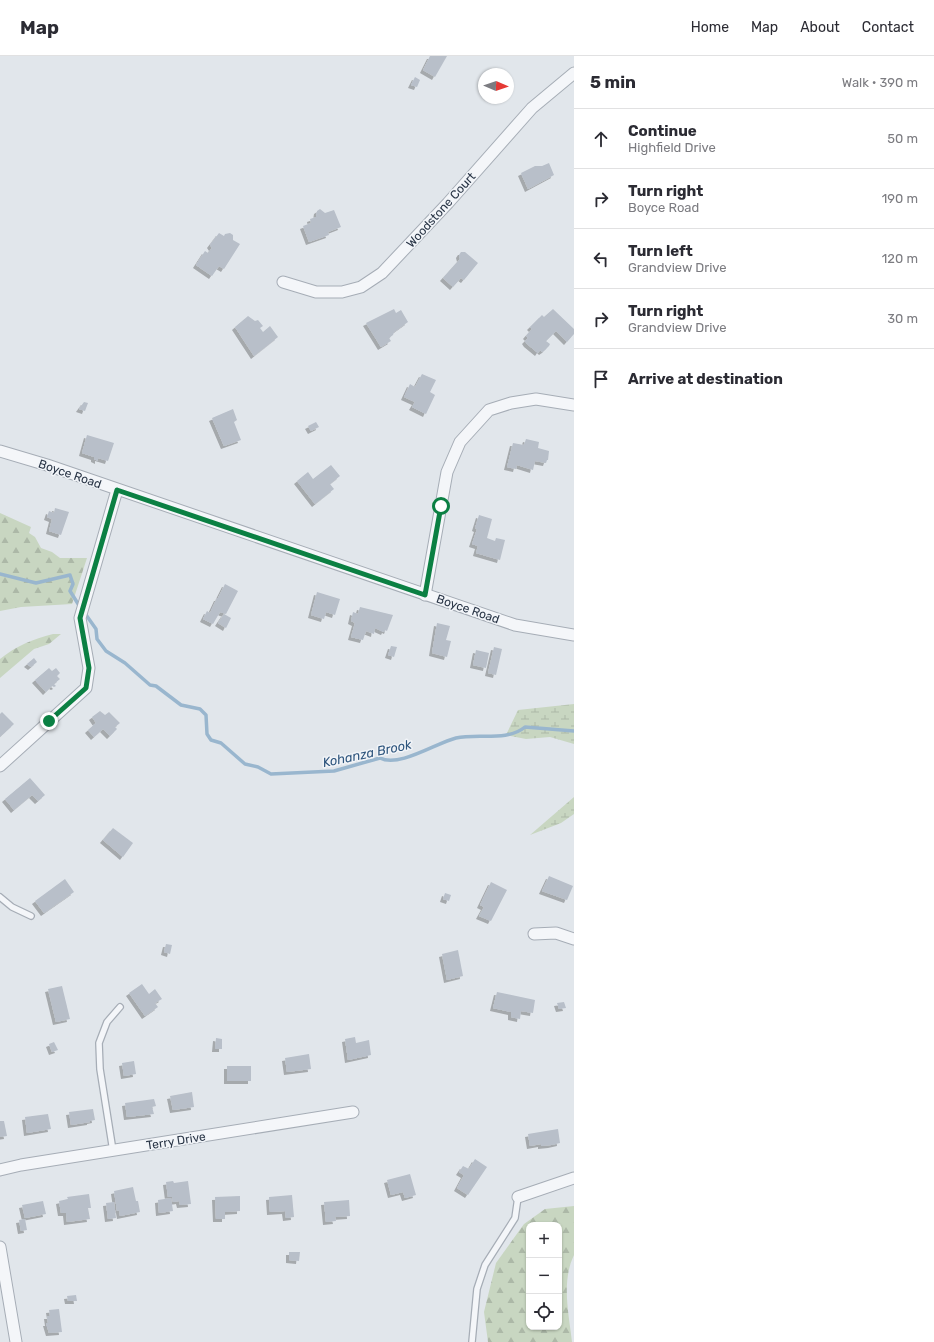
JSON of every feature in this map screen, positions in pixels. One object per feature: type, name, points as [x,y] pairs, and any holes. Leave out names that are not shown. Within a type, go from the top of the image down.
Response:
[{"type":"street","name":"Woodstone Court","points":[[283,282],[316,292],[342,292],[361,287],[382,273],[439,214],[532,108],[574,74]]},
{"type":"street","points":[[425,595],[447,472],[460,442],[488,410],[511,403],[536,399],[574,405]]},
{"type":"street","name":"Boyce Road","points":[[0,451],[47,465],[515,625],[574,635]]},
{"type":"street","points":[[0,766],[86,688],[89,668],[80,618],[117,490]]},
{"type":"street","points":[[534,934],[556,933],[574,939]]},
{"type":"street","name":"Terry Drive","points":[[0,1170],[21,1165],[353,1112]]},
{"type":"street","points":[[518,1197],[574,1178]]},
{"type":"street","points":[[0,1247],[16,1342]]},
{"type":"lane","points":[[0,897],[12,907],[31,916]]},
{"type":"lane","points":[[113,1151],[100,1069],[99,1043],[107,1022],[120,1007]]},
{"type":"lane","points":[[472,1342],[477,1290],[485,1265],[515,1218],[518,1197]]},
{"type":"green space","points":[[0,513],[31,527],[29,533],[35,537],[41,548],[52,552],[60,558],[87,558],[72,604],[21,607],[0,611]]},
{"type":"green space","points":[[53,634],[61,634],[49,644],[34,649],[0,678],[0,659],[12,650],[39,638]]},
{"type":"green space","points":[[574,704],[574,744],[550,737],[526,739],[506,735],[518,710]]},
{"type":"green space","points":[[574,797],[574,814],[561,823],[530,835]]},
{"type":"green space","points":[[574,1206],[574,1255],[570,1265],[567,1287],[572,1342],[488,1342],[484,1312],[496,1263],[526,1223],[526,1330],[562,1330],[562,1222],[527,1222],[545,1209]]},
{"type":"building","points":[[430,56],[447,56],[435,77],[423,70]]},
{"type":"building","points":[[415,77],[420,80],[417,87],[411,85]]},
{"type":"building","points":[[549,163],[554,175],[528,189],[521,173],[535,166],[542,166]]},
{"type":"building","points":[[320,209],[325,213],[334,210],[341,227],[328,232],[329,235],[309,242],[303,226],[311,223],[310,219],[316,217],[317,211]]},
{"type":"building","points":[[219,233],[224,236],[225,234],[230,233],[233,235],[233,240],[240,244],[224,269],[219,266],[212,276],[196,265],[205,251],[208,253],[212,248],[210,245]]},
{"type":"building","points":[[461,252],[465,252],[478,263],[464,280],[461,278],[453,287],[443,278],[460,259],[459,255]]},
{"type":"building","points":[[394,309],[396,313],[401,310],[408,322],[394,332],[389,338],[391,341],[381,347],[366,323]]},
{"type":"building","points":[[553,309],[574,329],[574,334],[567,342],[556,331],[546,341],[550,344],[549,346],[542,352],[540,350],[538,353],[527,344],[525,341],[528,338],[526,336],[532,329],[530,327],[542,315],[544,317]]},
{"type":"building","points":[[248,316],[255,321],[258,320],[263,326],[260,328],[263,332],[270,326],[278,337],[254,356],[235,327]]},
{"type":"building","points":[[422,374],[436,380],[430,392],[435,395],[426,414],[412,407],[415,402],[404,397],[410,384],[415,387]]},
{"type":"building","points":[[84,402],[88,403],[85,411],[79,409]]},
{"type":"building","points":[[233,409],[237,420],[234,422],[241,440],[224,446],[212,418]]},
{"type":"building","points":[[316,422],[319,427],[311,431],[308,426]]},
{"type":"building","points":[[87,435],[114,443],[108,461],[98,458],[98,461],[94,459],[94,457],[82,453]]},
{"type":"building","points":[[526,439],[539,442],[538,448],[549,451],[548,460],[546,463],[535,461],[533,470],[517,465],[516,469],[507,467],[513,443],[524,445]]},
{"type":"building","points":[[331,465],[340,476],[330,484],[334,489],[315,504],[297,481],[308,472],[313,479]]},
{"type":"building","points":[[55,508],[69,512],[61,535],[49,531],[52,519],[47,517],[49,511],[54,513]]},
{"type":"building","points":[[479,515],[492,519],[487,538],[495,541],[496,538],[505,540],[500,560],[476,553],[478,546],[472,544],[477,529],[475,528]]},
{"type":"building","points":[[225,584],[238,591],[226,614],[220,612],[213,624],[203,619],[207,611],[210,613]]},
{"type":"building","points":[[317,592],[340,599],[335,615],[326,612],[324,619],[311,615]]},
{"type":"building","points":[[360,607],[393,615],[387,631],[385,630],[384,632],[375,628],[374,634],[366,631],[363,640],[351,637],[355,623],[351,621],[353,612],[358,614]]},
{"type":"building","points":[[224,614],[231,618],[226,628],[218,623]]},
{"type":"building","points":[[437,623],[450,626],[446,640],[451,641],[447,657],[432,653]]},
{"type":"building","points":[[391,646],[397,647],[394,657],[388,655]]},
{"type":"building","points":[[494,647],[502,649],[496,675],[488,673]]},
{"type":"building","points":[[476,650],[489,653],[486,668],[473,665]]},
{"type":"building","points":[[34,658],[37,662],[31,667],[27,664]]},
{"type":"building","points":[[49,668],[52,671],[56,668],[60,673],[57,676],[60,679],[54,684],[56,686],[52,686],[46,692],[35,680]]},
{"type":"building","points":[[100,711],[105,715],[109,712],[120,723],[115,727],[117,729],[110,736],[103,729],[94,737],[88,730],[96,723],[92,717]]},
{"type":"building","points":[[2,712],[14,724],[0,737],[0,714]]},
{"type":"building","points":[[30,778],[45,795],[38,801],[32,795],[14,810],[5,799]]},
{"type":"building","points":[[113,828],[133,843],[123,857],[103,840]]},
{"type":"building","points":[[549,876],[573,886],[567,900],[542,891]]},
{"type":"building","points":[[65,879],[74,892],[44,913],[35,901]]},
{"type":"building","points":[[491,882],[507,890],[491,921],[479,916],[484,907],[480,905]]},
{"type":"building","points":[[445,893],[451,895],[449,901],[443,899]]},
{"type":"building","points":[[166,944],[172,945],[170,954],[164,952]]},
{"type":"building","points":[[458,950],[463,976],[447,980],[442,954]]},
{"type":"building","points":[[142,984],[149,994],[155,989],[162,999],[155,1003],[158,1007],[145,1016],[129,993]]},
{"type":"building","points":[[62,986],[70,1019],[56,1022],[48,989]]},
{"type":"building","points":[[497,992],[535,1000],[533,1013],[521,1011],[520,1019],[511,1017],[511,1012],[493,1008]]},
{"type":"building","points":[[564,1002],[566,1008],[559,1009],[557,1003]]},
{"type":"building","points":[[355,1037],[356,1043],[369,1040],[371,1055],[348,1060],[345,1039]]},
{"type":"building","points":[[216,1038],[222,1039],[222,1049],[215,1049]]},
{"type":"building","points":[[54,1042],[58,1050],[52,1052],[49,1044]]},
{"type":"building","points":[[309,1054],[311,1069],[287,1072],[285,1058]]},
{"type":"building","points":[[134,1061],[136,1074],[124,1076],[122,1063]]},
{"type":"building","points":[[227,1066],[251,1066],[251,1081],[227,1081]]},
{"type":"building","points":[[192,1092],[194,1107],[173,1110],[170,1096]]},
{"type":"building","points":[[154,1099],[156,1106],[152,1107],[154,1114],[127,1117],[125,1103]]},
{"type":"building","points":[[93,1109],[95,1120],[71,1125],[69,1112]]},
{"type":"building","points":[[48,1114],[51,1129],[27,1133],[25,1117]]},
{"type":"building","points":[[0,1121],[4,1121],[7,1136],[0,1137]]},
{"type":"building","points":[[558,1129],[560,1143],[530,1146],[528,1134]]},
{"type":"building","points":[[475,1159],[487,1167],[468,1195],[457,1188],[464,1175],[459,1172],[463,1166],[469,1169]]},
{"type":"building","points":[[410,1174],[416,1195],[405,1198],[403,1192],[391,1195],[387,1180]]},
{"type":"building","points":[[173,1181],[174,1183],[188,1181],[191,1204],[180,1205],[179,1201],[173,1202],[172,1197],[168,1197],[166,1182]]},
{"type":"building","points":[[133,1187],[140,1212],[120,1216],[119,1210],[117,1211],[114,1191]]},
{"type":"building","points":[[89,1194],[91,1208],[88,1208],[90,1219],[67,1222],[66,1213],[61,1213],[59,1201],[68,1199],[67,1197]]},
{"type":"building","points":[[292,1195],[294,1217],[286,1218],[285,1211],[270,1212],[269,1197]]},
{"type":"building","points":[[240,1196],[240,1211],[225,1212],[225,1219],[216,1219],[215,1197]]},
{"type":"building","points":[[171,1198],[173,1211],[159,1213],[158,1200]]},
{"type":"building","points":[[349,1200],[350,1216],[335,1217],[336,1221],[326,1222],[324,1202]]},
{"type":"building","points":[[43,1201],[46,1214],[25,1218],[22,1205]]},
{"type":"building","points":[[114,1202],[116,1218],[108,1219],[106,1203]]},
{"type":"building","points":[[25,1219],[27,1230],[21,1231],[19,1220]]},
{"type":"building","points":[[289,1252],[300,1252],[299,1261],[289,1260]]},
{"type":"building","points":[[76,1295],[77,1301],[68,1301],[67,1296]]},
{"type":"building","points":[[59,1309],[62,1332],[49,1333],[46,1323],[48,1323],[47,1316],[50,1316],[49,1310]]},
{"type":"waterway","name":"Kohanza Brook","points":[[0,574],[36,583],[70,575],[73,584],[70,591],[80,607]]},
{"type":"waterway","name":"Kohanza Brook","points":[[84,612],[96,629],[97,639],[106,651],[125,663],[150,685],[156,686],[181,705],[200,709],[206,715],[207,734],[211,740],[221,743],[245,764],[258,767],[271,774],[334,771],[380,758],[397,760],[418,754],[456,738],[501,736],[518,732],[525,727],[574,731]]},
{"type":"route","points":[[49,721],[86,688],[89,668],[80,618],[117,490],[425,595],[441,506]]}]
